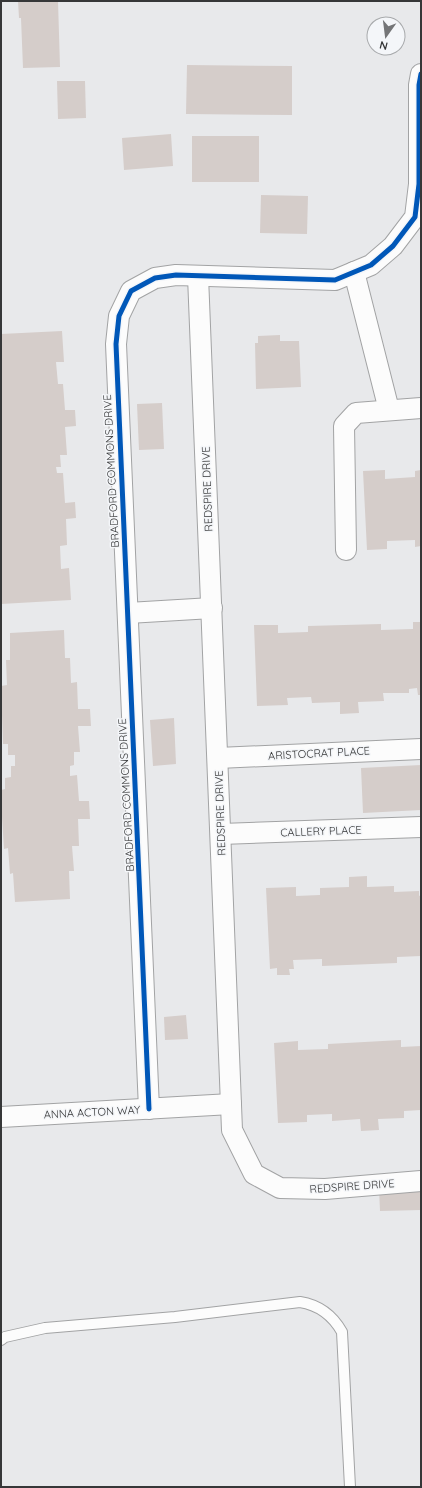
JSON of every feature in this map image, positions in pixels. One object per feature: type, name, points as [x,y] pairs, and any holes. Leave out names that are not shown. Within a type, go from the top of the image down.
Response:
[{"type":"street","name":"BRADFORD COMMONS DRIVE","points":[[149,1109],[116,344],[119,316],[131,291],[155,278],[176,275],[335,280],[371,265],[393,246],[415,217],[419,184],[419,85],[421,74]]},
{"type":"street","points":[[354,272],[390,410]]},
{"type":"street","name":"REDSPIRE DRIVE","points":[[198,276],[232,1130],[254,1174],[280,1188],[325,1189],[421,1181]]},
{"type":"street","points":[[346,550],[344,426],[356,413],[421,408]]},
{"type":"street","points":[[128,613],[212,608]]},
{"type":"street","name":"ARISTOCRAT PLACE","points":[[218,758],[421,749]]},
{"type":"street","name":"CALLERY PLACE","points":[[221,834],[421,827]]},
{"type":"street","name":"ANNA ACTON WAY","points":[[1,1117],[232,1104]]},
{"type":"lane","points":[[1,1340],[5,1337],[45,1328],[175,1317],[300,1302],[311,1304],[333,1318],[342,1332],[350,1487]]},
{"type":"building","points":[[18,1],[58,1],[60,67],[23,68],[21,18],[19,18]]},
{"type":"building","points":[[187,65],[292,66],[292,115],[186,114]]},
{"type":"building","points":[[57,81],[85,81],[86,118],[58,119]]},
{"type":"building","points":[[171,134],[173,166],[124,170],[122,138]]},
{"type":"building","points":[[192,136],[259,136],[259,182],[192,182]]},
{"type":"building","points":[[261,195],[308,196],[307,234],[260,233]]},
{"type":"building","points":[[62,331],[64,362],[56,362],[58,384],[63,384],[65,410],[75,410],[76,426],[65,427],[67,455],[60,455],[61,467],[56,467],[57,473],[63,473],[65,503],[75,502],[76,518],[66,519],[67,545],[60,546],[61,569],[69,568],[71,600],[1,604],[1,334]]},
{"type":"building","points":[[280,335],[280,341],[299,341],[301,387],[256,389],[255,343],[258,343],[258,336]]},
{"type":"building","points":[[162,403],[164,449],[139,450],[137,404]]},
{"type":"building","points":[[385,470],[385,479],[415,477],[415,471],[421,470],[421,546],[415,547],[415,540],[387,541],[387,549],[367,550],[363,471]]},
{"type":"building","points":[[413,622],[421,622],[421,695],[418,695],[417,688],[409,689],[409,693],[383,693],[384,701],[358,702],[359,713],[340,714],[340,702],[312,703],[311,697],[287,698],[288,705],[257,706],[254,625],[278,625],[278,633],[308,632],[308,626],[381,624],[381,630],[413,629]]},
{"type":"building","points":[[64,630],[65,658],[70,658],[71,683],[77,682],[78,709],[90,709],[91,726],[78,726],[80,752],[74,752],[74,765],[70,766],[70,776],[77,775],[79,801],[89,801],[90,819],[78,819],[79,846],[72,846],[74,871],[69,871],[70,899],[15,902],[13,873],[10,874],[8,848],[4,849],[1,801],[1,790],[5,789],[5,778],[11,777],[11,766],[15,766],[15,755],[8,755],[8,744],[3,744],[1,686],[7,685],[6,660],[10,660],[10,633]]},
{"type":"building","points":[[174,718],[176,764],[153,766],[150,720]]},
{"type":"building","points":[[421,765],[421,810],[363,813],[361,768]]},
{"type":"building","points":[[367,876],[367,887],[394,886],[394,892],[419,891],[419,896],[421,895],[421,956],[397,957],[397,963],[322,966],[322,959],[293,960],[294,969],[289,969],[290,975],[277,975],[277,968],[270,969],[266,888],[296,887],[296,896],[320,895],[320,888],[349,887],[349,877]]},
{"type":"building","points":[[186,1015],[188,1039],[165,1040],[164,1017]]},
{"type":"building","points":[[401,1040],[401,1047],[421,1046],[421,1110],[404,1111],[404,1118],[378,1119],[379,1130],[361,1131],[360,1119],[332,1121],[332,1114],[307,1115],[307,1122],[278,1123],[274,1043],[298,1041],[298,1050],[328,1049],[328,1044]]},
{"type":"building","points":[[421,1186],[421,1210],[380,1211],[379,1188]]},
{"type":"cycle path","points":[[149,1109],[116,344],[119,316],[131,291],[155,278],[176,275],[335,280],[371,265],[393,246],[415,217],[419,184],[419,85],[421,74]]}]
